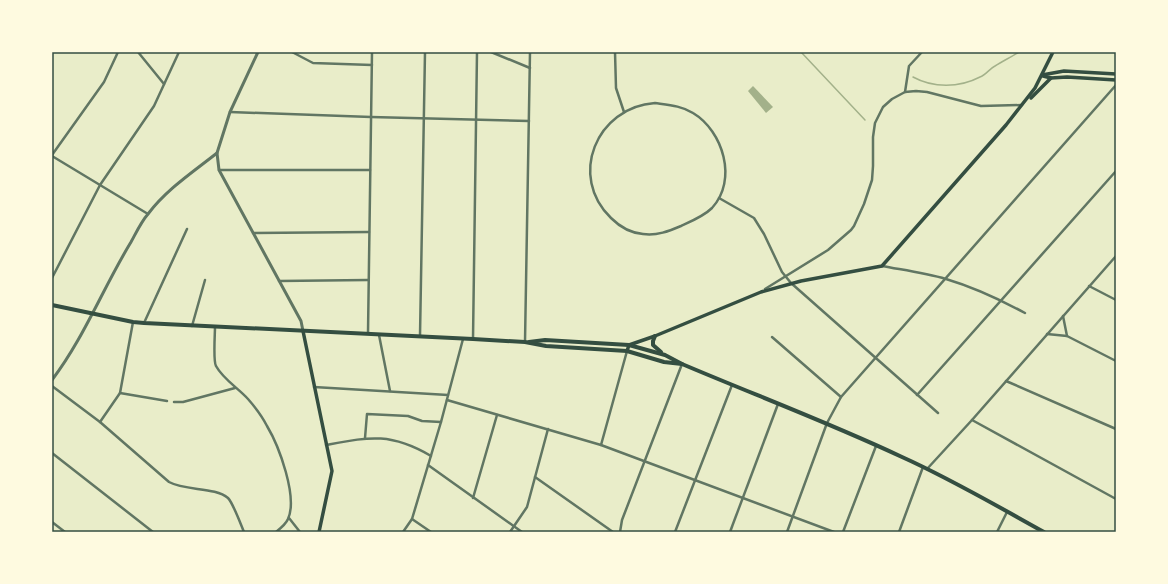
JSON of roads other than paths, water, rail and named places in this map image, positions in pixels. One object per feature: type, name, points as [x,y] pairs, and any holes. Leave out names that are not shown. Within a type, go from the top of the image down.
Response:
[{"type":"main road","points":[[629,345],[655,336],[761,292],[791,283],[882,266],[1022,106],[1035,88],[1053,52]]},
{"type":"main road","points":[[1042,75],[1064,71],[1116,74]]},
{"type":"main road","points":[[1042,75],[1052,78],[1067,77],[1116,80]]},
{"type":"main road","points":[[1022,106],[1052,78]]},
{"type":"main road","points":[[52,305],[144,324],[525,342],[546,346],[627,351],[664,362],[682,364]]},
{"type":"main road","points":[[303,331],[332,471],[319,532]]},
{"type":"main road","points":[[655,336],[653,341],[655,348],[682,364],[827,423],[925,468],[1044,532]]},
{"type":"main road","points":[[525,342],[545,340],[629,345],[665,355]]},
{"type":"main road","points":[[627,351],[629,345]]},
{"type":"street","points":[[118,52],[104,82],[52,156],[148,214]]},
{"type":"street","points":[[138,52],[164,84]]},
{"type":"street","points":[[52,278],[100,185],[154,106],[179,52]]},
{"type":"street","points":[[258,52],[230,112],[217,153],[219,170],[301,321],[303,331]]},
{"type":"street","points":[[292,52],[313,63],[372,65]]},
{"type":"street","points":[[368,334],[372,52]]},
{"type":"street","points":[[420,336],[425,52]]},
{"type":"street","points":[[473,339],[477,52]]},
{"type":"street","points":[[491,52],[530,68]]},
{"type":"street","points":[[525,342],[530,52]]},
{"type":"street","points":[[615,52],[616,88],[624,112]]},
{"type":"street","points":[[905,92],[909,66],[922,52]]},
{"type":"street","points":[[786,532],[827,423],[841,397],[1116,85]]},
{"type":"street","points":[[761,292],[828,250],[854,226],[864,204],[872,180],[874,166],[873,136],[875,123],[883,107],[892,99],[905,92],[916,90],[981,106],[1022,106]]},
{"type":"street","points":[[656,103],[686,109],[700,118],[715,135],[724,156],[725,174],[719,198],[709,211],[698,218],[662,233],[634,233],[616,223],[608,215],[597,199],[592,180],[591,161],[593,152],[608,124],[624,112],[639,105],[656,103]]},
{"type":"street","points":[[230,112],[371,118],[529,120]]},
{"type":"street","points":[[52,380],[71,353],[93,314],[119,261],[148,214],[168,192],[217,153]]},
{"type":"street","points":[[219,170],[370,170]]},
{"type":"street","points":[[917,395],[1116,171]]},
{"type":"street","points":[[719,198],[751,216],[759,224],[782,272],[791,283],[938,413]]},
{"type":"street","points":[[144,324],[187,229]]},
{"type":"street","points":[[253,233],[369,232]]},
{"type":"street","points":[[899,532],[925,468],[972,420],[1116,256]]},
{"type":"street","points":[[882,266],[945,279],[1001,300],[1024,313]]},
{"type":"street","points":[[192,326],[205,280]]},
{"type":"street","points":[[279,281],[368,280]]},
{"type":"street","points":[[1089,286],[1116,300]]},
{"type":"street","points":[[1063,316],[1067,336]]},
{"type":"street","points":[[100,422],[120,393],[133,322]]},
{"type":"street","points":[[215,327],[215,365],[235,388],[247,398],[268,426],[283,463],[288,481],[291,502],[289,518],[286,523],[276,532]]},
{"type":"street","points":[[379,334],[390,391]]},
{"type":"street","points":[[1048,334],[1067,336],[1116,361]]},
{"type":"street","points":[[772,337],[841,397]]},
{"type":"street","points":[[403,532],[412,519],[441,422],[463,338]]},
{"type":"street","points":[[601,445],[627,351]]},
{"type":"street","points":[[620,532],[622,520],[682,364]]},
{"type":"street","points":[[1006,381],[1116,428]]},
{"type":"street","points":[[675,532],[694,479],[732,385]]},
{"type":"street","points":[[52,386],[100,422],[169,482],[176,486],[208,490],[220,494],[228,499],[244,532]]},
{"type":"street","points":[[314,386],[448,396]]},
{"type":"street","points":[[174,402],[183,402],[235,388]]},
{"type":"street","points":[[120,393],[167,401]]},
{"type":"street","points":[[447,400],[601,445],[834,532]]},
{"type":"street","points":[[730,532],[778,404]]},
{"type":"street","points":[[365,438],[367,414],[408,416],[422,421],[441,422]]},
{"type":"street","points":[[473,498],[497,414]]},
{"type":"street","points":[[972,420],[1116,498]]},
{"type":"street","points":[[510,532],[526,508],[548,429]]},
{"type":"street","points":[[326,445],[376,437],[393,440],[431,456]]},
{"type":"street","points":[[843,532],[876,446]]},
{"type":"street","points":[[52,453],[153,532]]},
{"type":"street","points":[[428,465],[522,532]]},
{"type":"street","points":[[535,477],[613,532]]},
{"type":"street","points":[[997,532],[1007,512]]},
{"type":"street","points":[[289,518],[300,532]]},
{"type":"street","points":[[412,519],[431,532]]},
{"type":"street","points":[[52,522],[65,532]]},
{"type":"waterway","points":[[801,52],[865,120]]},
{"type":"waterway","points":[[913,77],[921,81],[937,85],[955,85],[972,81],[1019,52]]}]
